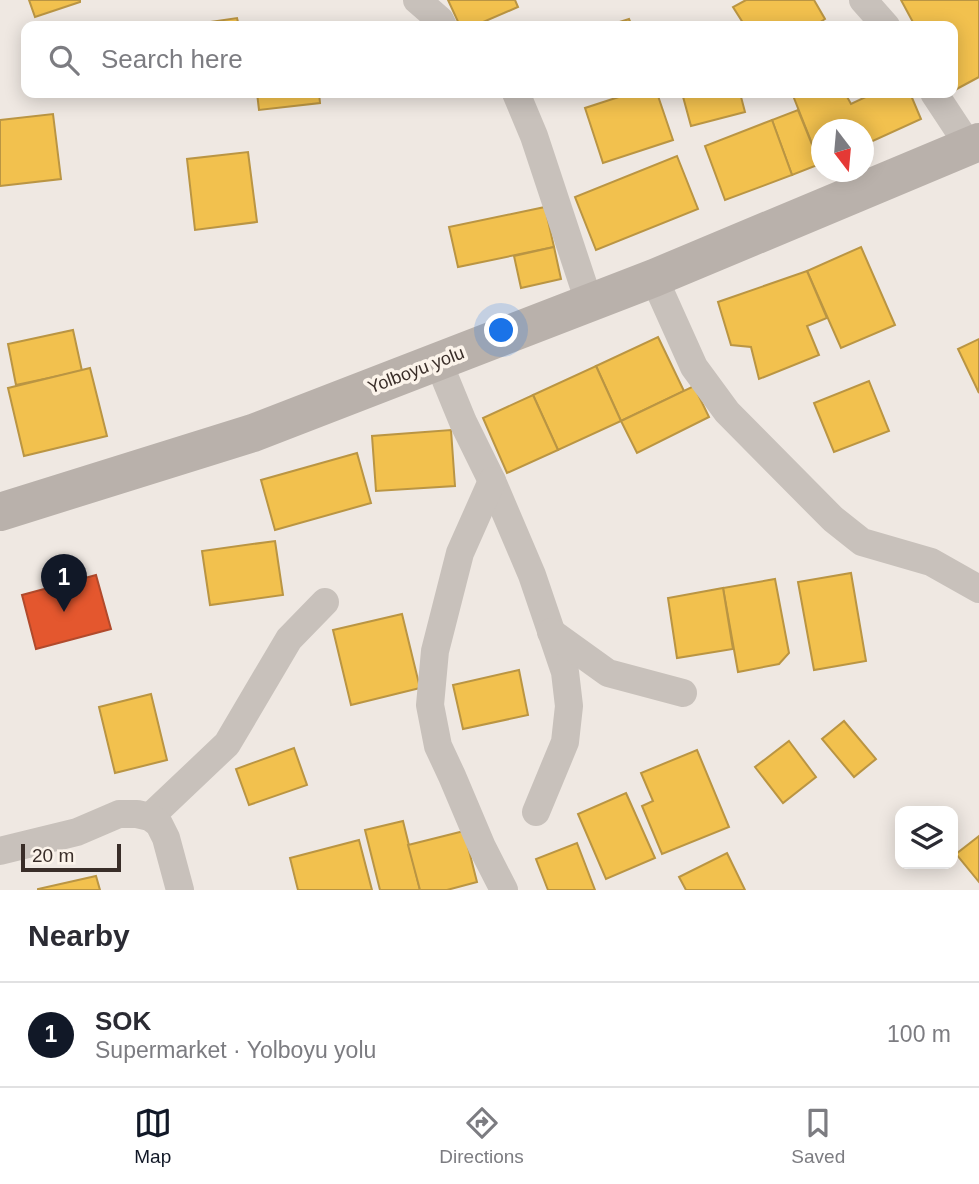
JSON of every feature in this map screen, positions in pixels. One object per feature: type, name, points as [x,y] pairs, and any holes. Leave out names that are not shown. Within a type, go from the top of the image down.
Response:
[{"type":"main road","name":"Yolboyu yolu","points":[[0,512],[253,433],[654,278],[974,144]]},
{"type":"street","points":[[417,0],[440,21]]},
{"type":"street","points":[[863,0],[882,21]]},
{"type":"street","points":[[518,98],[534,136],[589,302]]},
{"type":"street","points":[[938,98],[974,144]]},
{"type":"street","points":[[654,278],[694,367],[727,412],[833,519],[862,541],[931,562],[979,589]]},
{"type":"street","points":[[438,361],[532,575],[565,672],[569,706],[565,742],[536,812]]},
{"type":"street","points":[[492,481],[460,553],[435,651],[430,705],[438,746],[503,890]]},
{"type":"street","points":[[150,817],[227,744],[289,639],[324,602]]},
{"type":"street","points":[[551,632],[608,673],[683,693]]},
{"type":"street","points":[[0,851],[77,832],[120,814],[137,814],[150,817],[159,824],[166,838],[180,890]]},
{"type":"building: Homes","points":[[29,0],[80,0],[80,2],[35,17]]},
{"type":"building: Homes","points":[[448,0],[515,0],[518,7],[486,21],[458,21]]},
{"type":"building: Homes","points":[[746,0],[814,0],[825,19],[742,21],[733,7]]},
{"type":"building: Homes","points":[[901,0],[979,0],[979,77],[958,88],[958,21],[912,21]]},
{"type":"building: Homes","points":[[237,18],[238,21],[217,21]]},
{"type":"building: Homes","points":[[258,98],[320,98],[320,103],[259,110]]},
{"type":"building: Homes","points":[[616,98],[659,98],[673,140],[603,163],[585,108]]},
{"type":"building: Homes","points":[[683,98],[741,98],[745,112],[691,126]]},
{"type":"building: Homes","points":[[794,98],[848,98],[851,104],[864,98],[912,98],[921,119],[874,140],[874,119],[811,119],[811,141]]},
{"type":"building: Homes","points":[[798,110],[811,142],[811,168],[792,175],[772,120]]},
{"type":"building: Homes","points":[[53,114],[61,179],[0,186],[0,120]]},
{"type":"building: Homes","points":[[772,120],[792,175],[725,200],[705,146]]},
{"type":"building: Homes","points":[[248,152],[257,222],[195,230],[187,159]]},
{"type":"building: Homes","points":[[677,156],[698,209],[596,250],[575,197]]},
{"type":"building: Homes","points":[[545,207],[554,247],[458,267],[449,227]]},
{"type":"building: Homes","points":[[554,247],[561,279],[521,288],[514,256]]},
{"type":"building: Homes","points":[[861,247],[895,325],[841,348],[807,271]]},
{"type":"building: Homes","points":[[807,271],[827,318],[807,326],[819,355],[759,379],[751,347],[731,345],[718,302]]},
{"type":"building: Homes","points":[[73,330],[82,371],[16,385],[8,344]]},
{"type":"building: Homes","points":[[658,337],[684,391],[621,421],[596,366]]},
{"type":"building: Homes","points":[[979,339],[979,393],[958,349]]},
{"type":"building: Homes","points":[[596,366],[621,421],[558,450],[533,395]]},
{"type":"building: Homes","points":[[90,368],[107,436],[24,456],[8,388]]},
{"type":"building: Homes","points":[[869,381],[889,431],[834,452],[814,403]]},
{"type":"building: Homes","points":[[694,386],[709,417],[637,453],[621,421]]},
{"type":"building: Homes","points":[[533,395],[558,450],[507,473],[483,418]]},
{"type":"building: Homes","points":[[451,430],[455,486],[376,491],[372,436]]},
{"type":"building: Homes","points":[[357,453],[371,503],[275,530],[261,480]]},
{"type":"building: Homes","points":[[275,541],[283,595],[210,605],[202,551]]},
{"type":"building: Homes","points":[[851,573],[866,661],[814,670],[798,582]]},
{"type":"building: Homes","points":[[775,579],[789,653],[779,664],[738,672],[723,588]]},
{"type":"building: Homes","points":[[723,588],[733,649],[677,658],[668,598]]},
{"type":"building: Homes","points":[[402,614],[420,688],[351,705],[333,630]]},
{"type":"building: Homes","points":[[519,670],[528,715],[463,729],[453,685]]},
{"type":"building: Homes","points":[[151,694],[167,760],[115,773],[99,707]]},
{"type":"building: Homes","points":[[844,721],[876,759],[854,777],[822,739]]},
{"type":"building: Homes","points":[[789,741],[816,777],[783,803],[755,767]]},
{"type":"building: Homes","points":[[294,748],[307,785],[249,805],[236,769]]},
{"type":"building: Homes","points":[[697,750],[729,827],[662,854],[642,806],[653,801],[641,773]]},
{"type":"building: Homes","points":[[626,793],[655,858],[606,879],[578,814]]},
{"type":"building: Homes","points":[[403,821],[420,890],[380,890],[365,830]]},
{"type":"building: Homes","points":[[464,831],[477,882],[447,890],[420,890],[408,845]]},
{"type":"building: Homes","points":[[979,836],[979,882],[958,856],[958,852]]},
{"type":"building: Homes","points":[[359,840],[372,890],[298,890],[290,858]]},
{"type":"building: Homes","points":[[577,843],[595,890],[548,890],[536,859]]},
{"type":"building: Homes","points":[[727,853],[745,890],[686,890],[679,877]]},
{"type":"building: Homes","points":[[96,876],[100,890],[38,890],[38,889]]},
{"type":"building: Shops","points":[[96,575],[111,629],[36,649],[22,595]]},
{"type":"place","name":"SOK","points":[[64,612]]}]
